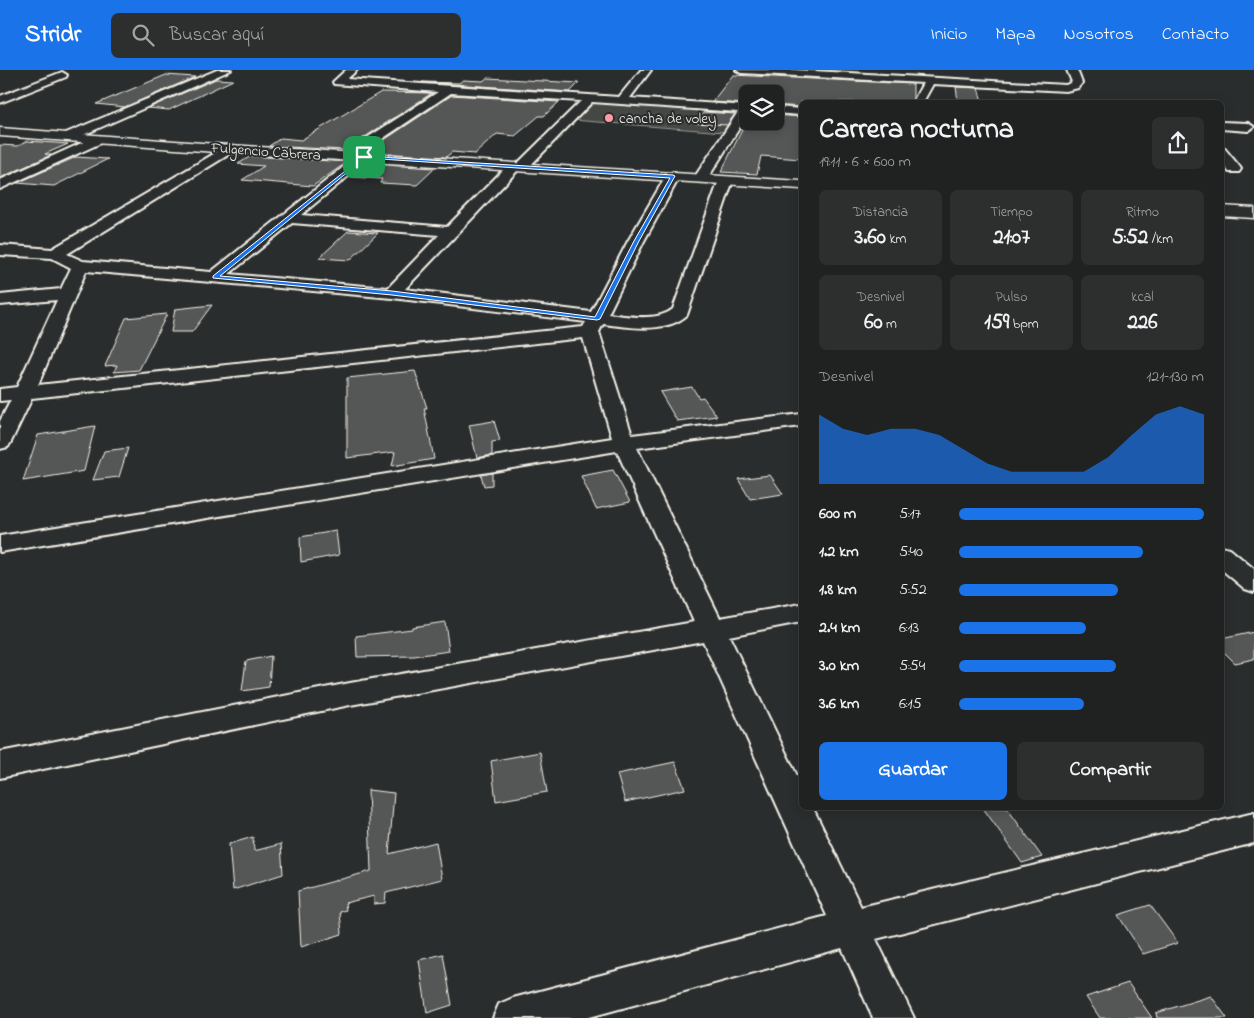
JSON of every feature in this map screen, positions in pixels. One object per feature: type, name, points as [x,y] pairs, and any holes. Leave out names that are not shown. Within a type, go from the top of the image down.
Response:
[{"type":"main road","name":"Fulgencio Cabrera","points":[[0,132],[229,149],[799,185]]},
{"type":"main road","points":[[1224,211],[1254,214]]},
{"type":"street","points":[[70,136],[226,70]]},
{"type":"street","points":[[352,70],[338,82],[739,109]]},
{"type":"street","points":[[622,101],[646,70]]},
{"type":"street","points":[[741,70],[815,72],[929,81],[1066,88],[1077,84],[1072,70]]},
{"type":"street","points":[[0,100],[62,75]]},
{"type":"street","points":[[919,100],[929,81]]},
{"type":"street","points":[[1061,99],[1066,88]]},
{"type":"street","points":[[348,156],[448,90]]},
{"type":"street","points":[[392,293],[517,167],[589,99]]},
{"type":"street","points":[[784,111],[799,112]]},
{"type":"street","points":[[702,178],[739,120]]},
{"type":"street","points":[[1224,125],[1248,127]]},
{"type":"street","points":[[0,185],[100,138]]},
{"type":"street","points":[[55,254],[229,149]]},
{"type":"street","points":[[1224,156],[1234,169]]},
{"type":"street","points":[[215,277],[364,157]]},
{"type":"street","points":[[673,176],[636,241],[593,325],[624,443],[713,629],[894,1018]]},
{"type":"street","points":[[0,395],[593,325],[663,320],[677,316],[685,304],[726,180]]},
{"type":"street","points":[[289,218],[451,232]]},
{"type":"street","points":[[0,250],[55,254],[80,266],[392,293],[593,325]]},
{"type":"street","points":[[0,442],[25,392],[80,266]]},
{"type":"street","points":[[0,300],[67,294]]},
{"type":"street","points":[[0,544],[624,443],[799,420]]},
{"type":"street","points":[[1224,557],[1254,583]]},
{"type":"street","points":[[0,765],[350,694],[799,613]]},
{"type":"street","points":[[513,1018],[852,927],[1254,828]]},
{"type":"shaded area","points":[[592,101],[738,110],[724,132],[572,120]]},
{"type":"building","points":[[166,75],[195,77],[125,107],[96,104]]},
{"type":"building","points":[[733,75],[913,84],[912,100],[799,100],[799,107],[784,106],[784,85],[739,85],[739,104],[712,102]]},
{"type":"building","points":[[487,78],[579,83],[570,92],[422,82],[459,83],[463,80],[483,81]]},
{"type":"building","points":[[216,79],[233,80],[169,110],[148,108]]},
{"type":"building","points":[[956,87],[978,88],[982,100],[958,100]]},
{"type":"building","points":[[381,92],[432,93],[345,150],[269,146],[281,138],[301,140]]},
{"type":"building","points":[[452,95],[559,102],[544,116],[539,116],[515,136],[497,134],[475,154],[452,152],[446,157],[366,152]]},
{"type":"building","points":[[704,112],[735,114],[727,125],[695,123]]},
{"type":"building","points":[[784,116],[799,117],[799,159],[761,156],[757,174],[721,172],[742,130],[784,130]]},
{"type":"building","points":[[27,141],[68,144],[45,154],[51,155],[0,178],[0,145],[18,146]]},
{"type":"building","points":[[251,156],[347,162],[313,186],[242,180],[264,166],[238,164]]},
{"type":"building","points":[[76,157],[108,159],[54,186],[17,183]]},
{"type":"building","points":[[367,164],[435,168],[417,185],[380,183],[382,179],[351,177]]},
{"type":"building","points":[[348,231],[378,233],[350,260],[319,258]]},
{"type":"building","points":[[212,305],[192,332],[171,332],[175,309]]},
{"type":"building","points":[[167,314],[139,370],[114,372],[117,365],[105,366],[126,318]]},
{"type":"building","points":[[415,371],[427,408],[424,408],[434,459],[392,466],[395,452],[347,458],[347,378]]},
{"type":"building","points":[[692,387],[699,398],[703,397],[717,416],[677,421],[660,392]]},
{"type":"building","points":[[494,421],[500,441],[492,442],[492,455],[477,458],[469,425]]},
{"type":"building","points":[[95,426],[84,471],[23,481],[38,435]]},
{"type":"building","points":[[128,448],[119,477],[93,480],[104,451]]},
{"type":"building","points":[[613,470],[630,502],[596,509],[581,476]]},
{"type":"building","points":[[492,473],[492,485],[484,486],[481,475]]},
{"type":"building","points":[[770,475],[783,494],[750,499],[738,479]]},
{"type":"building","points":[[336,531],[339,555],[301,562],[300,537]]},
{"type":"building","points":[[445,622],[449,651],[414,656],[357,657],[356,636],[412,629],[412,627]]},
{"type":"building","points":[[1254,632],[1254,659],[1235,663],[1224,652],[1224,638]]},
{"type":"building","points":[[271,656],[269,687],[242,691],[246,661]]},
{"type":"building","points":[[540,752],[547,792],[496,801],[491,761]]},
{"type":"building","points":[[675,762],[685,789],[625,802],[617,774]]},
{"type":"building","points":[[368,790],[394,793],[389,854],[436,842],[442,879],[386,893],[385,903],[374,904],[374,896],[345,903],[346,910],[340,912],[342,934],[301,947],[298,891],[371,871]]},
{"type":"building","points":[[984,810],[1008,810],[1042,857],[1022,863]]},
{"type":"building","points":[[253,837],[254,851],[281,844],[283,874],[233,890],[229,844]]},
{"type":"building","points":[[1150,905],[1178,943],[1143,954],[1118,915]]},
{"type":"building","points":[[443,954],[452,1005],[427,1013],[419,960]]},
{"type":"building","points":[[1128,983],[1152,1018],[1100,1018],[1086,997]]},
{"type":"building","points":[[1211,996],[1227,1018],[1157,1018],[1156,1013]]},
{"type":"place","name":"cancha de voley","points":[[609,118]]},
{"type":"route","points":[[364,157],[673,176],[636,241],[597,319],[392,293],[215,277],[364,157]]}]
